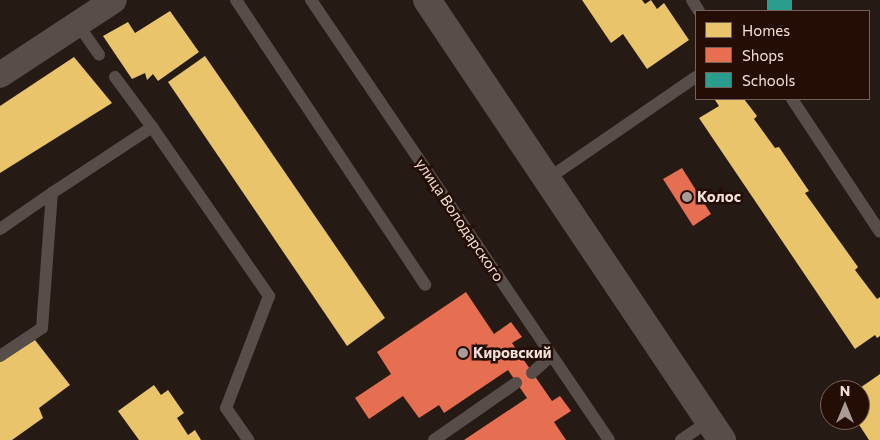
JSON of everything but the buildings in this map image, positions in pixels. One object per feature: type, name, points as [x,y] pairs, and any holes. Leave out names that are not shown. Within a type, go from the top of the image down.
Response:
[{"type":"street","points":[[0,75],[79,26],[114,0]]},
{"type":"street","points":[[426,0],[715,431]]},
{"type":"lane","points":[[236,0],[425,284]]},
{"type":"lane","name":"улица Володарского","points":[[311,0],[550,357],[609,440]]},
{"type":"lane","points":[[79,26],[99,55]]},
{"type":"lane","points":[[115,78],[152,127],[269,296],[226,408],[248,440]]},
{"type":"lane","points":[[546,180],[695,78]]},
{"type":"lane","points":[[793,100],[880,232]]},
{"type":"lane","points":[[0,229],[152,127]]},
{"type":"lane","points":[[0,356],[42,328],[52,193]]},
{"type":"lane","points":[[532,373],[550,357]]},
{"type":"lane","points":[[434,440],[516,383]]},
{"type":"lane","points":[[681,440],[715,431]]},
{"type":"place","name":"Колос","points":[[687,197]]},
{"type":"place","name":"Кировский","points":[[463,353]]}]
